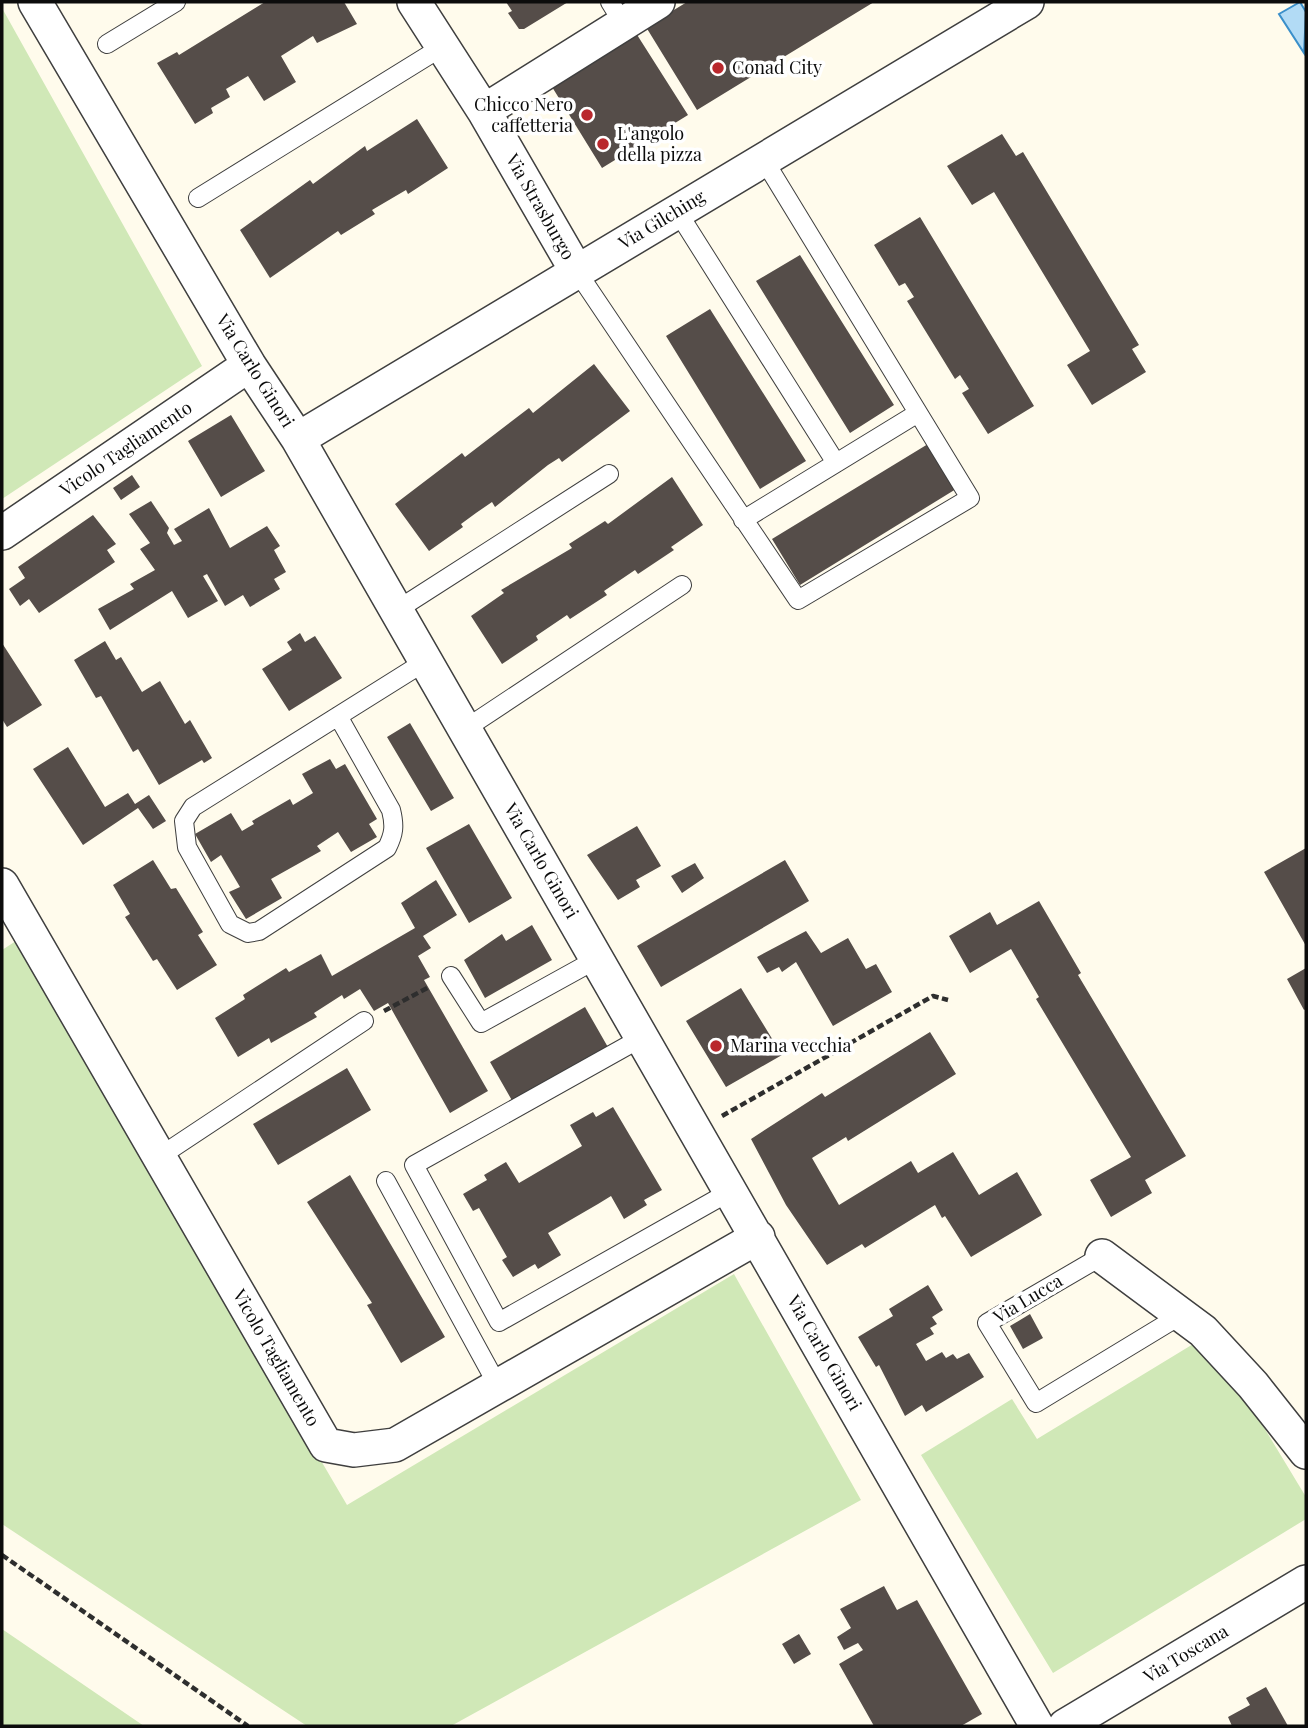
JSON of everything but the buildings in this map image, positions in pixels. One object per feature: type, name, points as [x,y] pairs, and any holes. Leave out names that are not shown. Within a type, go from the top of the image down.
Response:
[{"type":"street","name":"Via Carlo Ginori","points":[[35,2],[249,365],[298,439],[1037,1726]]},
{"type":"street","name":"Via Strasburgo","points":[[414,2],[484,111],[576,270]]},
{"type":"street","points":[[484,111],[617,12],[658,2]]},
{"type":"street","name":"Via Gilching","points":[[298,439],[1027,2]]},
{"type":"street","name":"Vicolo Tagliamento","points":[[2,533],[249,365]]},
{"type":"street","name":"Vicolo Tagliamento","points":[[2,886],[326,1445],[354,1450],[395,1445],[758,1237]]},
{"type":"street","name":"Via Lucca","points":[[1102,1256],[1203,1331],[1253,1385],[1306,1452]]},
{"type":"street","name":"Via Toscana","points":[[1065,1726],[1306,1582]]},
{"type":"lane","points":[[107,44],[176,2]]},
{"type":"lane","points":[[198,198],[442,47]]},
{"type":"lane","points":[[576,270],[797,600],[970,498],[764,160]]},
{"type":"lane","points":[[677,211],[836,463]]},
{"type":"lane","points":[[743,520],[918,413]]},
{"type":"lane","points":[[397,610],[609,474]]},
{"type":"lane","points":[[465,729],[682,585]]},
{"type":"lane","points":[[338,716],[391,810],[393,836],[387,848],[259,931],[241,931],[230,923],[187,847],[184,821],[193,807],[338,716],[426,661]]},
{"type":"lane","points":[[451,976],[481,1023],[597,959]]},
{"type":"lane","points":[[159,1157],[364,1021]]},
{"type":"lane","points":[[643,1037],[414,1165],[499,1322],[731,1191]]},
{"type":"lane","points":[[386,1181],[498,1386]]},
{"type":"lane","name":"Via Lucca","points":[[1102,1256],[988,1323],[1036,1402],[1181,1315]]},
{"type":"path","points":[[364,1021],[451,976]]},
{"type":"path","points":[[696,1130],[933,996],[948,1000]]},
{"type":"path","points":[[2,1555],[248,1726]]},
{"type":"green space","points":[[2,8],[202,366],[2,499]]},
{"type":"green space","points":[[16,941],[347,1505],[734,1274],[861,1500],[451,1726],[307,1726],[2,1524],[2,950]]},
{"type":"green space","points":[[1208,1335],[1306,1497],[1306,1519],[1053,1673],[921,1455],[1012,1399],[1037,1439]]},
{"type":"green space","points":[[2,1629],[144,1726],[2,1726]]},
{"type":"water","points":[[1300,2],[1306,12],[1304,53],[1279,14]]},
{"type":"place","name":"Conad City","points":[[718,68]]},
{"type":"place","name":"Chicco Nero caffetteria","points":[[587,115]]},
{"type":"place","name":"L'angolo della pizza","points":[[603,144]]},
{"type":"place","name":"Marina vecchia","points":[[716,1046]]}]
